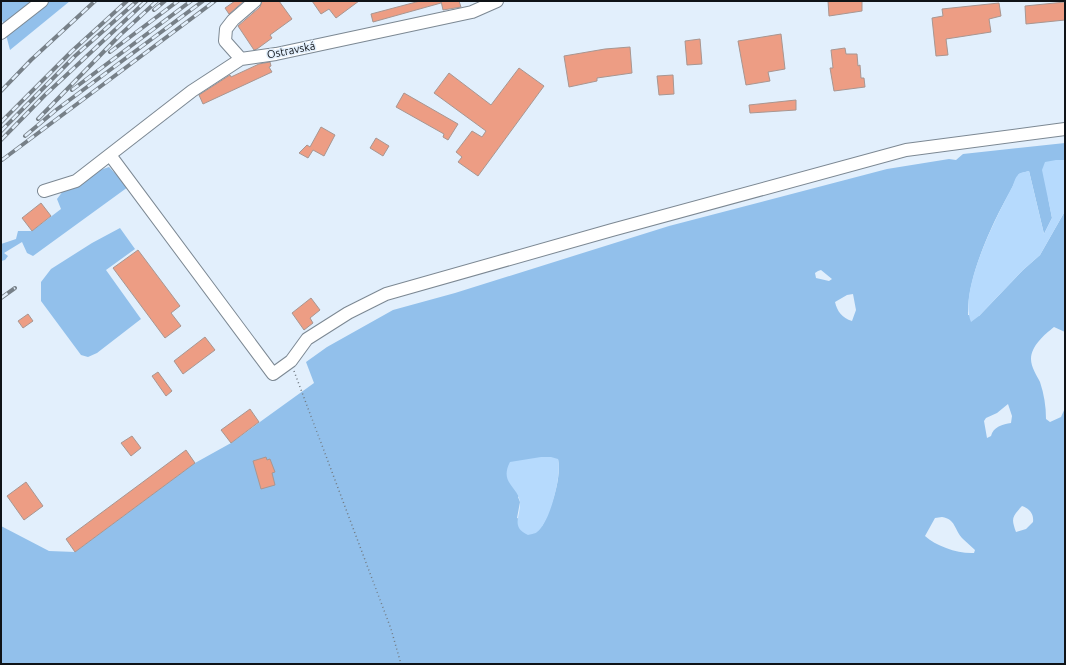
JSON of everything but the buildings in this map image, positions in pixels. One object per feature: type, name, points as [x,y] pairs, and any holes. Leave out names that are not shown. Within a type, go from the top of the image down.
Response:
[{"type":"street","points":[[1,33],[42,1]]},
{"type":"street","points":[[241,59],[225,41],[226,29],[233,20],[255,1]]},
{"type":"street","name":"Ostravská","points":[[44,191],[76,181],[192,91],[241,59],[276,54],[472,12],[497,1]]},
{"type":"street","points":[[110,155],[273,374],[290,361],[306,339],[348,313],[386,294],[612,230],[906,150],[1065,129]]},
{"type":"path","points":[[290,361],[391,629],[401,664]]},
{"type":"shaded area","points":[[1,1],[70,1],[10,50],[1,16]]},
{"type":"shaded area","points":[[1065,143],[1065,160],[1056,160],[1048,197],[1052,218],[1044,234],[1029,171],[1019,174],[996,218],[976,267],[969,300],[968,315],[979,316],[1023,270],[1040,255],[1065,211],[1065,332],[1054,327],[1042,337],[1033,350],[1031,362],[1043,391],[1046,419],[1050,422],[1061,417],[1065,408],[1065,664],[1,664],[1,526],[49,551],[75,552],[195,463],[231,443],[314,383],[306,362],[327,347],[393,310],[455,293],[669,226],[887,169],[949,159],[956,160],[963,154]],"holes":[[[821,270],[832,279],[829,281],[816,278],[815,273]],[[853,294],[856,310],[852,321],[840,314],[835,302],[847,295]],[[1008,404],[1012,416],[1011,423],[999,426],[994,430],[991,436],[987,438],[984,421],[986,418],[997,413]],[[558,459],[559,467],[555,493],[542,526],[517,518],[520,502],[518,497]],[[1022,506],[1031,512],[1033,522],[1026,529],[1016,532],[1013,524],[1013,518]],[[935,518],[947,518],[952,522],[960,536],[975,550],[974,553],[954,551],[935,543],[925,536]]]},
{"type":"shaded area","points":[[1065,160],[1065,211],[1040,255],[1023,270],[979,316],[971,322],[968,309],[974,274],[988,236],[1016,178],[1020,173],[1029,171],[1044,234],[1052,218],[1042,170],[1045,162]]},
{"type":"shaded area","points":[[109,167],[128,187],[33,256],[27,253],[22,242],[4,253],[8,256],[5,260],[1,261],[1,244],[16,239],[18,231],[32,231],[61,209],[57,199],[63,191],[100,170]]},
{"type":"shaded area","points":[[120,228],[135,249],[106,270],[141,319],[97,353],[88,357],[81,355],[41,301],[41,282],[51,269],[92,243]]},
{"type":"shaded area","points":[[541,457],[558,459],[559,466],[557,487],[542,527],[536,533],[528,535],[519,528],[518,525],[520,502],[519,497],[508,480],[507,469],[510,462]]},
{"type":"railway","points":[[1,91],[31,60],[95,1]]},
{"type":"railway","points":[[1,122],[72,51],[127,1]]},
{"type":"railway","points":[[1,131],[75,56],[137,1]]},
{"type":"railway","points":[[1,140],[45,95],[146,1]]},
{"type":"railway","points":[[38,119],[120,35],[157,1]]},
{"type":"railway","points":[[154,10],[165,1]]},
{"type":"railway","points":[[110,52],[178,1]]},
{"type":"railway","points":[[72,90],[191,1]]},
{"type":"railway","points":[[25,136],[56,110],[203,1]]},
{"type":"railway","points":[[2,160],[215,1]]},
{"type":"railway","points":[[1,298],[15,288]]}]
